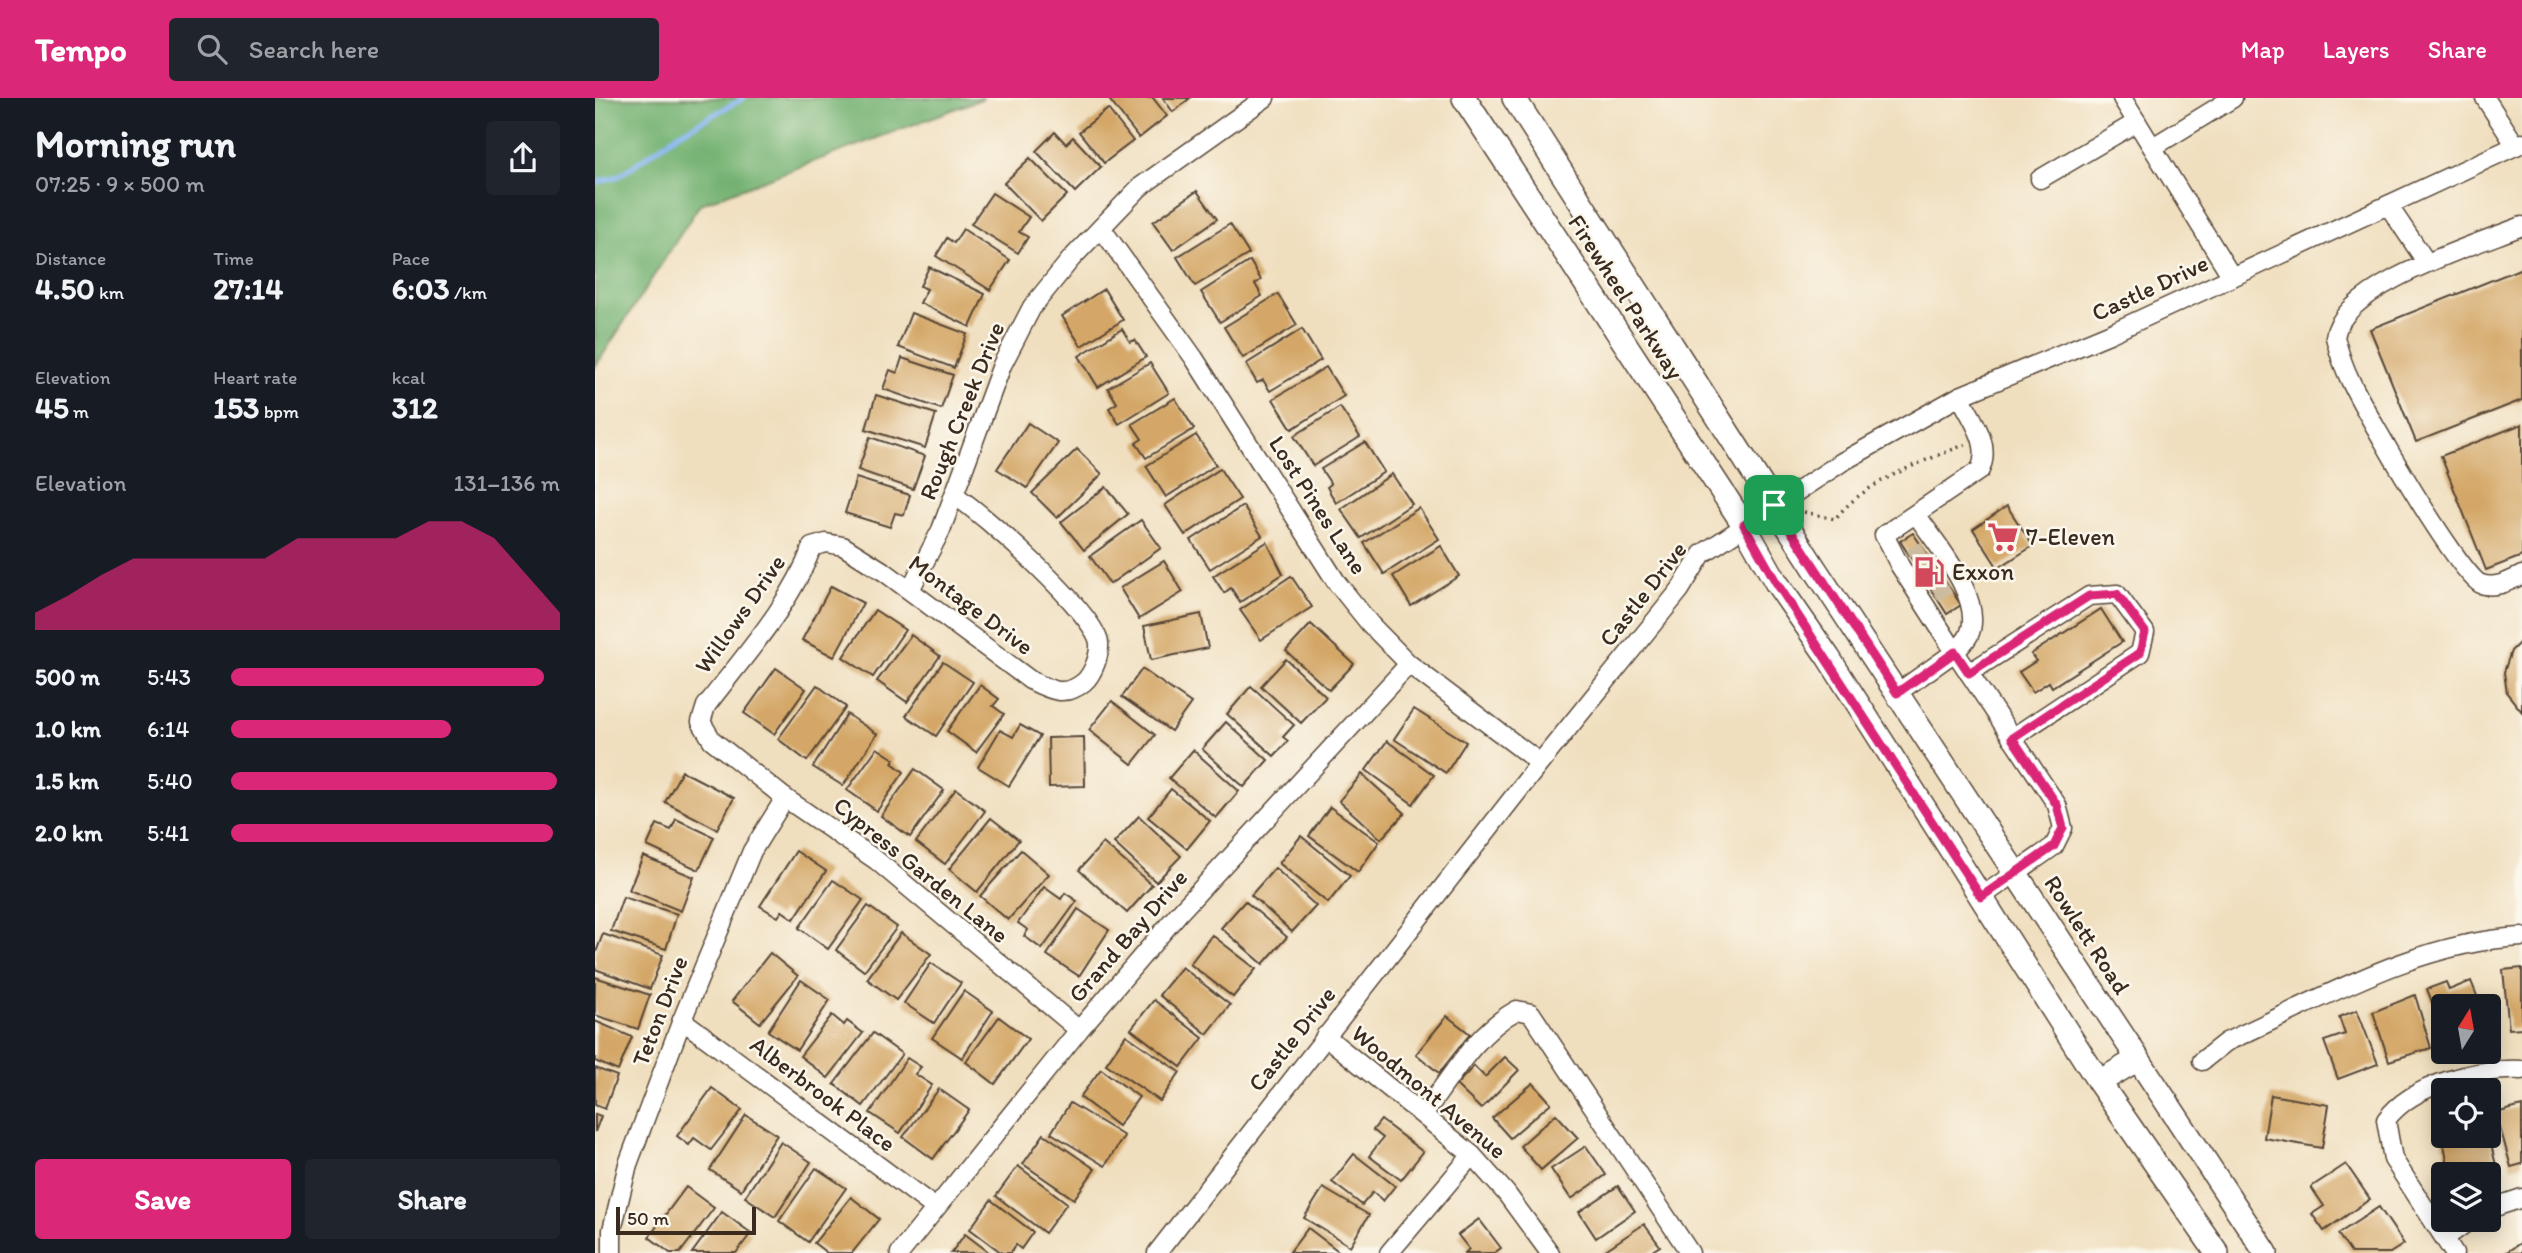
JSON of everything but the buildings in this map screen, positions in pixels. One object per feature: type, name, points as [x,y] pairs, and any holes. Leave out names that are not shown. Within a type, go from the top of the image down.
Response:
[{"type":"main road","name":"Firewheel Parkway","points":[[1464,98],[1744,525]]},
{"type":"main road","name":"Firewheel Parkway","points":[[1511,98],[1530,123],[1774,505]]},
{"type":"main road","name":"Rowlett Road","points":[[1774,505],[2266,1253]]},
{"type":"main road","points":[[1744,525],[1776,582],[2099,1082],[2217,1253]]},
{"type":"main road","points":[[2099,1082],[2138,1059]]},
{"type":"street","name":"Rough Creek Drive","points":[[910,590],[941,530],[1002,365],[1021,326],[1049,284],[1140,187],[1265,98]]},
{"type":"street","points":[[2122,98],[2232,277]]},
{"type":"street","points":[[2153,147],[2233,98]]},
{"type":"street","points":[[2486,98],[2519,144]]},
{"type":"street","points":[[2040,179],[2137,121]]},
{"type":"street","name":"Castle Drive","points":[[1157,1253],[1540,763],[1680,590],[1702,554],[1774,505],[1903,425],[1960,396],[2109,334],[2519,144]]},
{"type":"street","points":[[2388,205],[2427,263]]},
{"type":"street","points":[[2522,226],[2427,263],[2369,296],[2342,319],[2335,337],[2341,361],[2388,448],[2431,520],[2470,575],[2481,584],[2493,586],[2522,575]]},
{"type":"street","name":"Lost Pines Lane","points":[[1102,229],[1194,358],[1338,583],[1370,624],[1409,664],[1540,763]]},
{"type":"street","points":[[1897,693],[1955,652],[1968,637],[1973,611],[1940,590],[1918,554],[1884,535],[1980,470],[1986,457],[1981,438],[1960,396]]},
{"type":"street","name":"Montage Drive","points":[[826,543],[843,546],[910,590],[1030,680],[1055,692],[1069,691],[1086,680],[1098,657],[1099,649],[1099,641],[1088,622],[1016,544],[973,506],[954,495]]},
{"type":"street","points":[[1916,514],[1918,554],[1940,590],[1955,652],[2057,805],[2063,828],[2054,846],[1981,897]]},
{"type":"street","name":"Willows Drive","points":[[701,722],[706,706],[805,567],[812,547],[826,543]]},
{"type":"street","points":[[1969,673],[2089,596],[2117,594],[2145,632],[2140,653],[2012,738]]},
{"type":"street","name":"Grand Bay Drive","points":[[900,1253],[1079,1030],[1179,913],[1409,664]]},
{"type":"street","name":"Cypress Garden Lane","points":[[701,722],[712,740],[785,798],[876,860],[1079,1030]]},
{"type":"street","name":"Teton Drive","points":[[612,1253],[612,1230],[628,1164],[682,1020],[752,851],[785,798]]},
{"type":"street","points":[[2201,1061],[2226,1042],[2419,956],[2476,941],[2522,937]]},
{"type":"street","points":[[1423,1115],[1475,1044],[1500,1020],[1517,1010],[1531,1013],[1690,1253]]},
{"type":"street","name":"Alberbrook Place","points":[[682,1020],[934,1208]]},
{"type":"street","name":"Woodmont Avenue","points":[[1325,1036],[1472,1155],[1506,1193],[1550,1253]]},
{"type":"street","points":[[2460,1232],[2449,1246],[2393,1159],[2386,1120],[2396,1105],[2424,1090],[2470,1076],[2522,1070]]},
{"type":"street","points":[[1397,1250],[1472,1155]]},
{"type":"street","points":[[2501,1205],[2522,1198]]},
{"type":"path","points":[[1774,505],[1835,519],[1845,506],[1876,485],[1981,438]]},
{"type":"green space","points":[[595,98],[984,98],[700,204],[595,367]]},
{"type":"waterway","points":[[595,183],[619,176],[678,134],[744,98]]},
{"type":"tunnel","points":[[1911,558],[1925,550]]},
{"type":"tunnel","points":[[1922,576],[1936,568]]},
{"type":"tunnel","points":[[1934,593],[1948,585]]},
{"type":"place","name":"7-Eleven","points":[[2003,537]]},
{"type":"place","name":"Exxon","points":[[1929,572]]},
{"type":"route","points":[[1774,505],[1897,693],[1955,652],[1969,673],[2089,596],[2117,594],[2145,632],[2140,653],[2012,738],[2057,805],[2063,828],[2054,846],[1981,897],[1828,657],[1776,582],[1744,525],[1774,505]]}]
